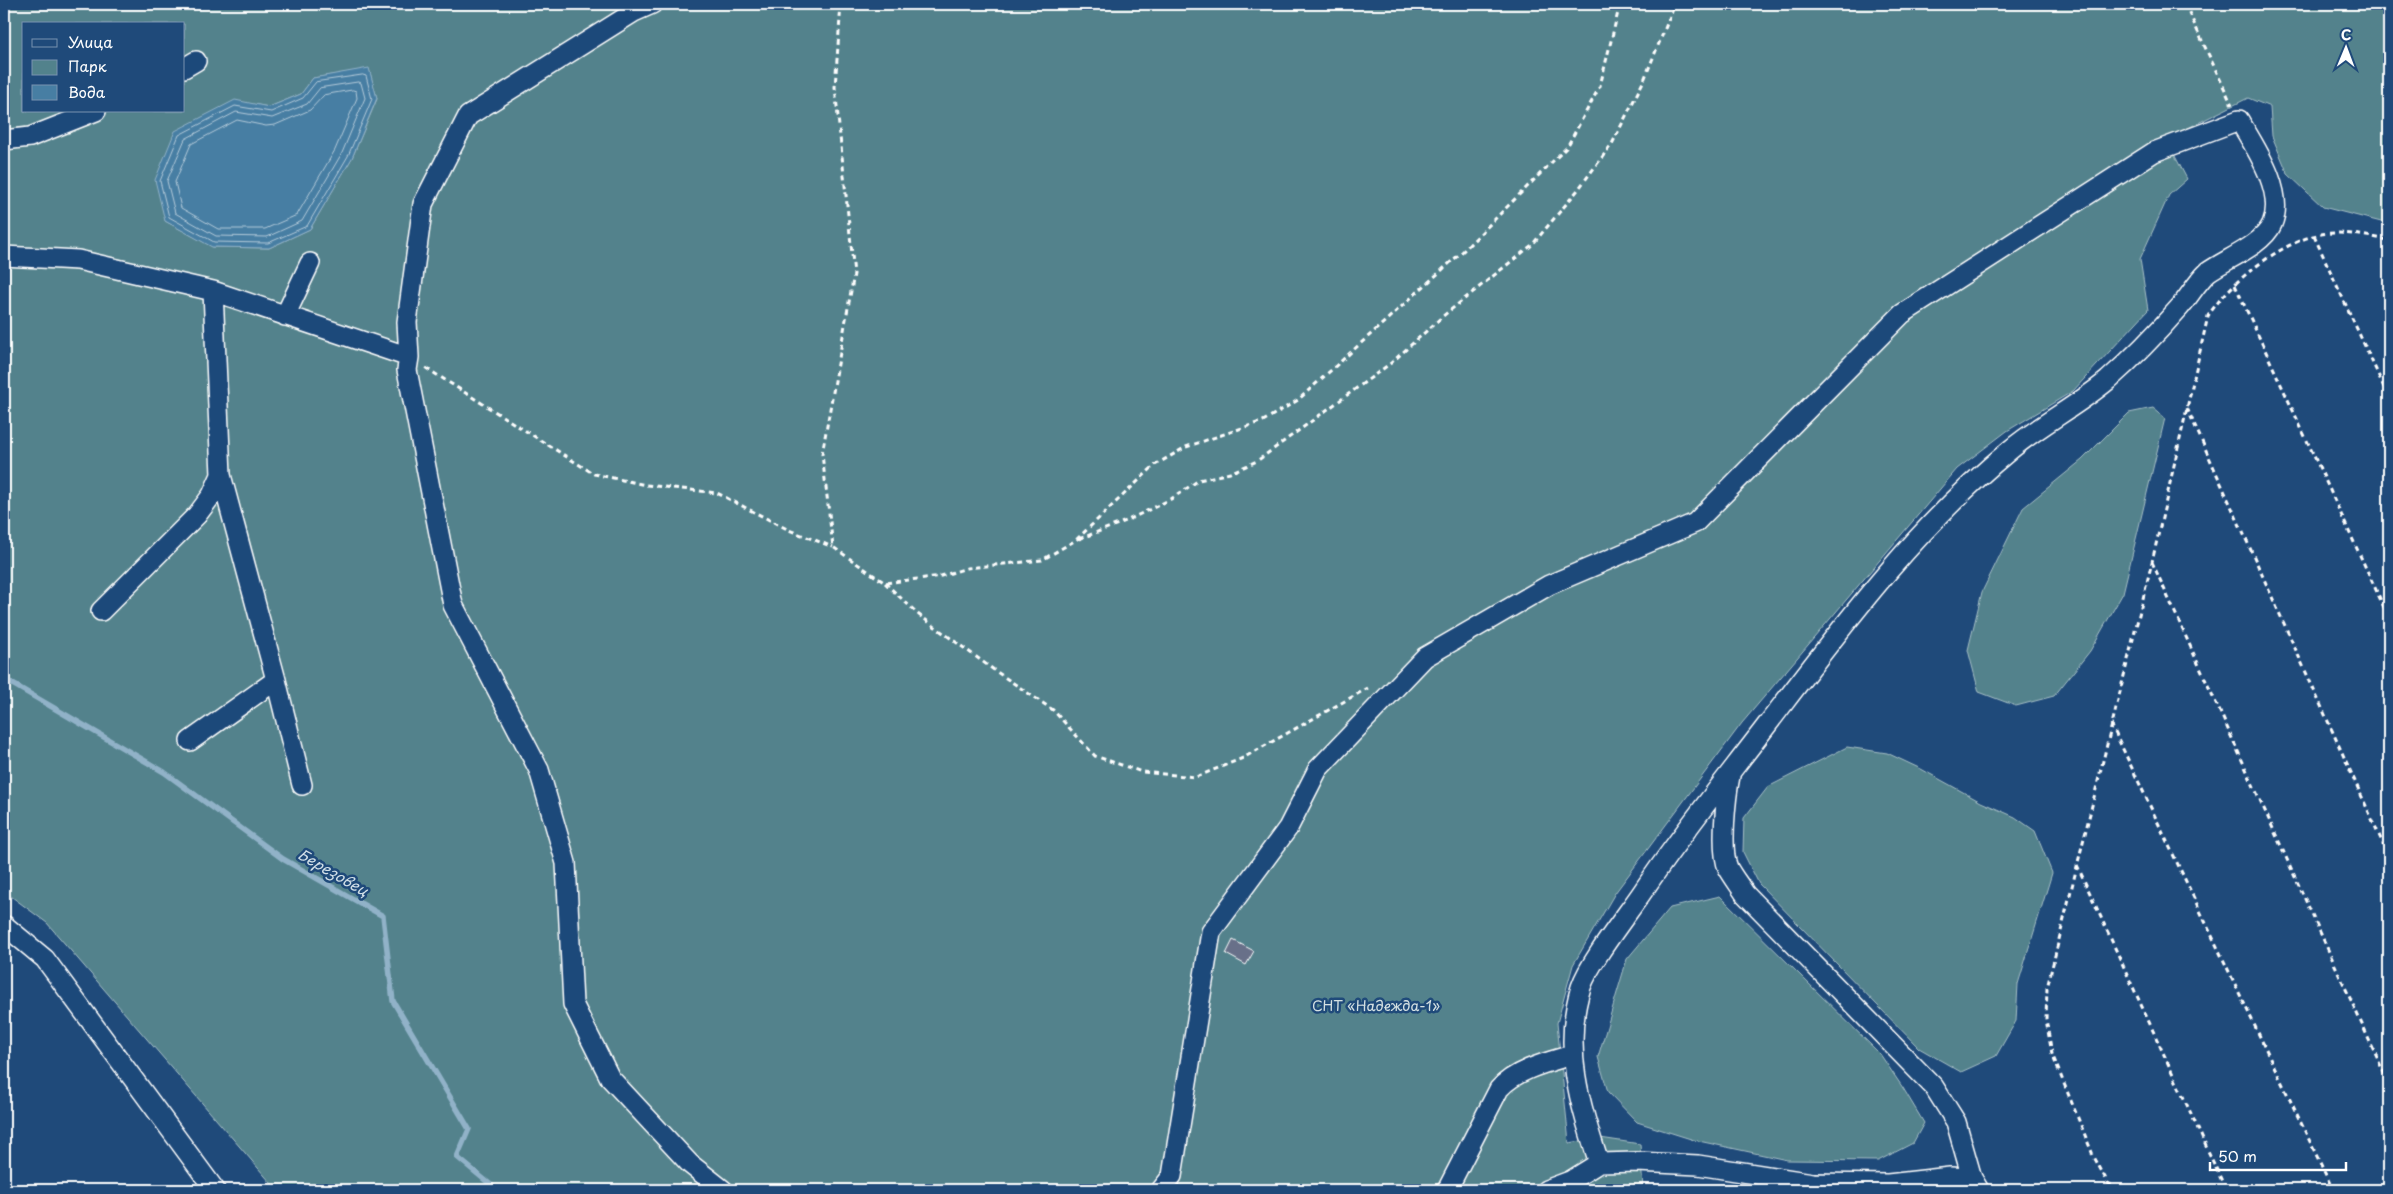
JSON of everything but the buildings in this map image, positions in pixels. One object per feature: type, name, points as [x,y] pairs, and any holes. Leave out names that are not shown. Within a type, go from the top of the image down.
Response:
[{"type":"street","points":[[652,4],[634,12],[468,116],[424,204],[407,322],[409,357],[407,370],[453,605],[540,770],[566,863],[572,1004],[610,1078],[690,1164],[723,1190]]},
{"type":"street","points":[[4,140],[30,137],[93,112]]},
{"type":"street","points":[[1161,1190],[1172,1176],[1211,932],[1288,828],[1318,770],[1425,657],[1548,585],[1695,523],[1902,314],[2154,152],[2239,120],[2267,171],[2277,206],[2271,228],[2248,248],[2207,274],[2178,309],[2109,379],[2066,412],[2014,447],[1957,495],[1848,618],[1670,851],[1582,983],[1574,1018],[1572,1055],[1581,1107],[1599,1163]]},
{"type":"street","points":[[4,256],[78,260],[212,291],[409,357]]},
{"type":"street","points":[[285,316],[310,263]]},
{"type":"street","points":[[212,291],[221,475],[302,785]]},
{"type":"street","points":[[101,610],[198,515],[212,495],[221,475]]},
{"type":"street","points":[[190,741],[276,680]]},
{"type":"street","points":[[1731,773],[1726,798],[1724,829],[1727,866],[1745,894],[1934,1087],[1956,1122],[1975,1184]]},
{"type":"street","points":[[4,925],[45,959],[215,1190]]},
{"type":"street","points":[[1447,1190],[1499,1089],[1506,1081],[1548,1062],[1572,1055]]},
{"type":"street","points":[[1546,1190],[1570,1181],[1599,1163],[1637,1162],[1698,1165],[1813,1183],[1888,1184],[1950,1177],[1975,1184]]},
{"type":"path","points":[[833,547],[822,454],[854,274],[835,87],[841,4]]},
{"type":"path","points":[[1076,540],[1155,465],[1186,447],[1263,421],[1298,400],[1476,238],[1567,147],[1600,86],[1620,4]]},
{"type":"path","points":[[885,583],[941,576],[967,568],[1042,560],[1076,540],[1126,521],[1171,499],[1199,480],[1230,473],[1257,461],[1391,364],[1442,316],[1532,245],[1577,191],[1612,144],[1644,80],[1675,4]]},
{"type":"path","points":[[2185,4],[2239,120]]},
{"type":"path","points":[[2118,1190],[2108,1183],[2094,1155],[2052,1054],[2046,1019],[2047,988],[2152,562],[2208,316],[2219,299],[2280,250],[2314,236],[2348,233],[2389,240]]},
{"type":"path","points":[[2314,236],[2389,398]]},
{"type":"path","points":[[2235,285],[2389,618]]},
{"type":"path","points":[[409,357],[594,474],[646,484],[717,493],[789,530],[833,547],[885,583],[919,615],[1053,710],[1095,756],[1142,772],[1196,777],[1243,758],[1375,684]]},
{"type":"path","points":[[2187,408],[2389,857]]},
{"type":"path","points":[[2152,562],[2389,1084]]},
{"type":"path","points":[[2111,723],[2334,1190]]},
{"type":"path","points":[[2076,865],[2226,1190]]},
{"type":"path","points":[[2249,1190],[2271,1187],[2307,1190]]},
{"type":"green space","name":"СНТ «Надежда-1»","points":[[4,4],[2389,4],[2389,224],[2323,207],[2288,174],[2272,136],[2270,107],[2248,98],[2166,139],[2187,179],[2169,195],[2140,259],[2148,310],[2073,391],[2007,431],[1957,469],[1742,723],[1615,893],[1573,965],[1557,1023],[1569,1143],[1600,1138],[1640,1144],[1643,1190],[277,1190],[47,923],[4,891]],"holes":[[[369,69],[377,99],[352,158],[310,229],[269,248],[213,247],[165,221],[235,101],[269,107],[301,94],[313,78]]]},
{"type":"green space","points":[[2153,408],[2165,418],[2123,593],[2090,651],[2054,696],[2016,706],[1979,692],[1968,650],[1982,592],[2023,508],[2082,460],[2129,413]]},
{"type":"green space","points":[[1847,747],[1887,753],[1921,769],[1981,802],[2015,817],[2035,831],[2052,873],[2018,984],[2016,1021],[1996,1056],[1961,1072],[1919,1048],[1759,884],[1743,852],[1744,818],[1768,787]]},
{"type":"green space","points":[[1720,896],[1880,1054],[1924,1123],[1913,1143],[1878,1161],[1787,1160],[1694,1140],[1637,1122],[1608,1092],[1598,1057],[1627,959],[1670,908]]},
{"type":"water","points":[[369,68],[377,98],[352,158],[310,229],[269,248],[212,247],[165,221],[155,180],[175,131],[235,100],[269,107],[301,94],[313,78]]},
{"type":"waterway","name":"Березовец","points":[[4,679],[164,772],[283,859],[383,916],[393,1001],[469,1129],[457,1157],[497,1190]]}]
